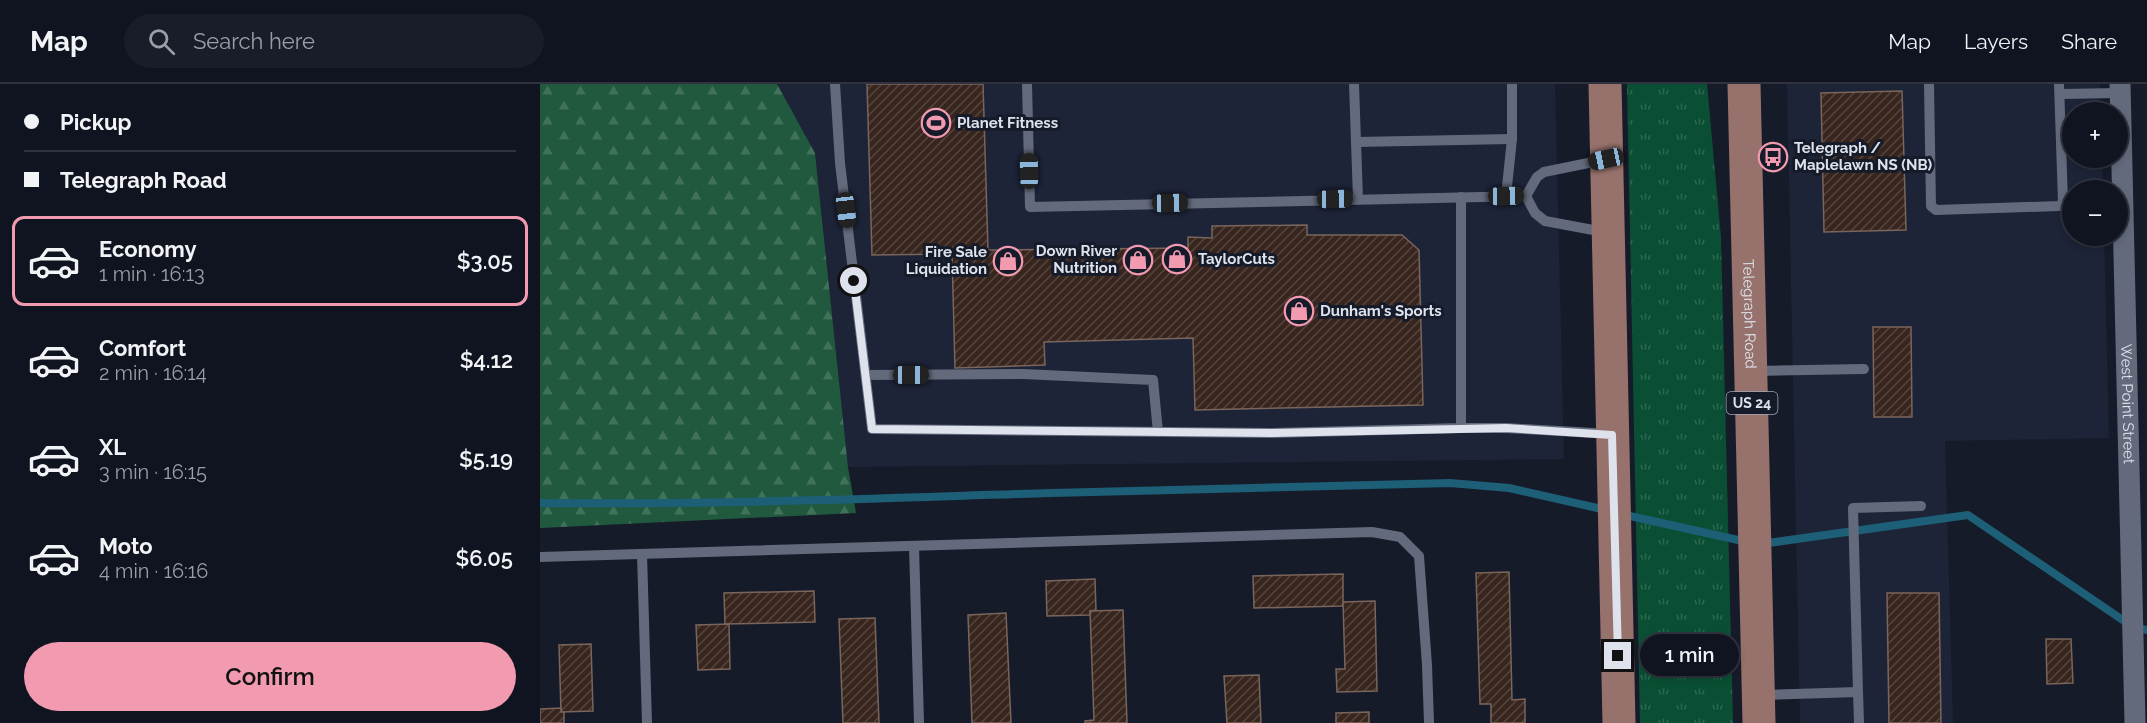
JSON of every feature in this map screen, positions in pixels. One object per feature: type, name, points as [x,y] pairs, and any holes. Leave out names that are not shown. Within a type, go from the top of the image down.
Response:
[{"type":"main road","points":[[1605,84],[1619,723]]},
{"type":"main road","points":[[1725,84],[1745,137]]},
{"type":"main road","name":"Telegraph Road","points":[[1744,84],[1759,709]]},
{"type":"street","name":"West Point Street","points":[[2120,88],[2135,723]]},
{"type":"lane","points":[[835,84],[840,163],[872,429],[1272,433],[1506,428],[1612,435]]},
{"type":"lane","points":[[1027,84],[1030,207],[1526,196]]},
{"type":"lane","points":[[1354,84],[1358,199]]},
{"type":"lane","points":[[1506,196],[1512,139],[1512,84]]},
{"type":"lane","points":[[1929,84],[1931,206],[1936,210],[2059,206],[2063,202],[2060,89],[2120,88]]},
{"type":"lane","points":[[1356,142],[1512,139]]},
{"type":"lane","points":[[1526,196],[1537,177],[1544,172],[1606,159]]},
{"type":"lane","points":[[1526,196],[1535,213],[1545,221],[1608,232]]},
{"type":"lane","points":[[1461,197],[1461,428]]},
{"type":"lane","points":[[1751,371],[1864,369]]},
{"type":"lane","points":[[866,375],[1023,374],[1153,380],[1158,432]]},
{"type":"lane","points":[[1859,723],[1853,508],[1921,506]]},
{"type":"lane","points":[[540,557],[1372,532],[1400,537],[1419,556],[1429,723]]},
{"type":"lane","points":[[914,546],[919,723]]},
{"type":"lane","points":[[642,554],[647,723]]},
{"type":"lane","points":[[1759,709],[1858,692]]},
{"type":"shaded area","points":[[777,84],[1555,84],[1564,459],[848,467],[815,153]]},
{"type":"shaded area","points":[[1787,84],[2100,84],[2100,102],[2062,102],[2062,168],[2102,168],[2103,180],[2062,180],[2062,246],[2104,246],[2109,438],[1945,441],[1953,723],[1800,723]]},
{"type":"green space","points":[[540,84],[777,84],[815,153],[848,467],[856,513],[540,528]]},
{"type":"green space","points":[[1627,84],[1707,84],[1721,238],[1733,723],[1640,723]]},
{"type":"building","points":[[867,84],[983,84],[988,250],[1188,248],[1188,237],[1212,238],[1212,226],[1307,225],[1307,235],[1402,235],[1419,250],[1423,405],[1195,410],[1193,338],[1044,342],[1045,365],[955,368],[952,254],[872,255]]},
{"type":"building","points":[[1902,91],[1906,230],[1824,232],[1821,93]]},
{"type":"building","points":[[1873,327],[1911,327],[1912,417],[1874,417]]},
{"type":"building","points":[[1509,572],[1512,700],[1525,699],[1525,723],[1491,723],[1491,704],[1480,704],[1476,573]]},
{"type":"building","points":[[1343,574],[1343,606],[1254,608],[1253,576]]},
{"type":"building","points":[[1095,579],[1096,611],[1090,611],[1090,615],[1047,616],[1046,581]]},
{"type":"building","points":[[814,591],[815,622],[725,624],[724,593]]},
{"type":"building","points":[[1887,593],[1939,593],[1941,723],[1889,723]]},
{"type":"building","points":[[1375,601],[1377,691],[1337,692],[1336,669],[1345,669],[1343,602]]},
{"type":"building","points":[[1123,610],[1127,723],[1085,723],[1085,721],[1094,720],[1090,611]]},
{"type":"building","points":[[1006,613],[1011,723],[972,723],[968,615]]},
{"type":"building","points":[[875,618],[879,723],[843,723],[839,619]]},
{"type":"building","points":[[729,624],[730,669],[698,670],[696,625]]},
{"type":"building","points":[[2046,639],[2071,639],[2073,683],[2047,684]]},
{"type":"building","points":[[591,644],[593,711],[561,712],[559,645]]},
{"type":"building","points":[[1259,675],[1261,723],[1227,723],[1224,676]]},
{"type":"building","points":[[561,708],[561,712],[564,712],[564,723],[540,723],[540,709]]},
{"type":"building","points":[[1369,712],[1369,723],[1336,723],[1336,713]]},
{"type":"waterway","points":[[540,503],[732,502],[1450,483],[1509,488],[1606,510]]},
{"type":"waterway","points":[[1621,514],[1747,542]]},
{"type":"waterway","points":[[1761,544],[1968,515],[2133,627],[2147,630]]},
{"type":"place","name":"Planet Fitness","points":[[936,123]]},
{"type":"place","name":"Telegraph / Maplelawn NS (NB)","points":[[1773,157]]},
{"type":"place","name":"TaylorCuts","points":[[1177,259]]},
{"type":"place","name":"Down River Nutrition","points":[[1138,260]]},
{"type":"place","name":"Fire Sale Liquidation","points":[[1008,261]]},
{"type":"place","name":"Dunham's Sports","points":[[1299,311]]},
{"type":"route","points":[[854,281],[872,429],[1272,433],[1506,428],[1612,435],[1618,656]]}]
